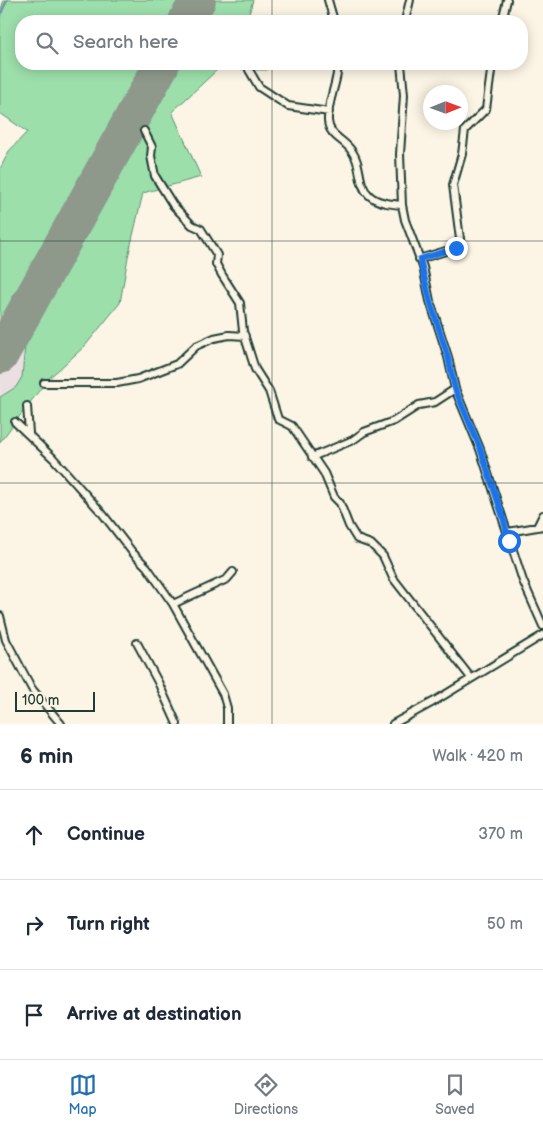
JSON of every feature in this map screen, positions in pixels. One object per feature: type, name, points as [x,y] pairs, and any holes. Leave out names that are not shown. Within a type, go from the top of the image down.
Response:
[{"type":"street","points":[[328,0],[332,15]]},
{"type":"street","points":[[406,15],[410,0]]},
{"type":"street","points":[[503,15],[507,0]]},
{"type":"street","points":[[249,70],[259,87],[288,106],[329,112]]},
{"type":"street","points":[[338,70],[328,122],[332,134],[347,144],[354,153],[360,171],[360,180],[366,192],[380,202],[402,205]]},
{"type":"street","points":[[402,70],[404,95],[400,154],[402,205],[405,220],[420,259],[430,301],[448,357],[455,389],[480,448],[523,581],[543,626]]},
{"type":"street","points":[[420,259],[456,248],[460,239],[453,184],[462,154],[465,130],[486,110],[491,70]]},
{"type":"street","points":[[144,131],[152,147],[151,156],[155,176],[173,205],[192,225],[201,229],[217,255],[216,264],[240,303],[245,336],[255,369],[269,391],[278,419],[292,426],[324,473],[334,497],[340,503],[349,526],[357,539],[372,544],[383,556],[394,578],[472,678]]},
{"type":"street","points":[[44,383],[108,384],[138,379],[176,364],[196,346],[214,338],[229,335],[245,336]]},
{"type":"street","points":[[312,457],[353,440],[364,432],[394,421],[419,405],[435,402],[444,394],[455,389]]},
{"type":"street","points":[[27,406],[29,433]]},
{"type":"street","points":[[16,422],[53,458],[102,513],[147,568],[173,604],[223,694],[227,708],[228,724]]},
{"type":"street","points":[[508,532],[540,526],[543,515]]},
{"type":"street","points":[[173,604],[227,579],[233,572]]},
{"type":"street","points":[[0,616],[6,640],[32,689],[61,724]]},
{"type":"street","points":[[393,724],[543,635]]},
{"type":"street","points":[[137,643],[158,682],[177,724]]},
{"type":"shaded area","points":[[191,0],[214,0],[205,15],[182,15]]},
{"type":"shaded area","points":[[152,70],[176,70],[31,329],[25,345],[22,377],[16,387],[0,397],[0,341]]},
{"type":"green space","points":[[4,0],[191,0],[182,15],[15,15],[15,70],[152,70],[0,341],[0,169],[9,151],[27,132],[0,113],[0,12]]},
{"type":"green space","points":[[214,0],[253,0],[249,15],[205,15]]},
{"type":"green space","points":[[176,70],[217,70],[172,112],[201,177],[143,193],[128,257],[120,303],[85,346],[48,379],[0,442],[0,397],[16,387],[22,377],[25,345],[31,329]]},
{"type":"waterway","points":[[0,16],[7,0]]},
{"type":"runway","points":[[189,15],[198,0]]},
{"type":"runway","points":[[0,356],[159,70]]},
{"type":"route","points":[[456,248],[420,259],[430,301],[448,357],[455,389],[480,448],[508,532],[509,541]]}]
